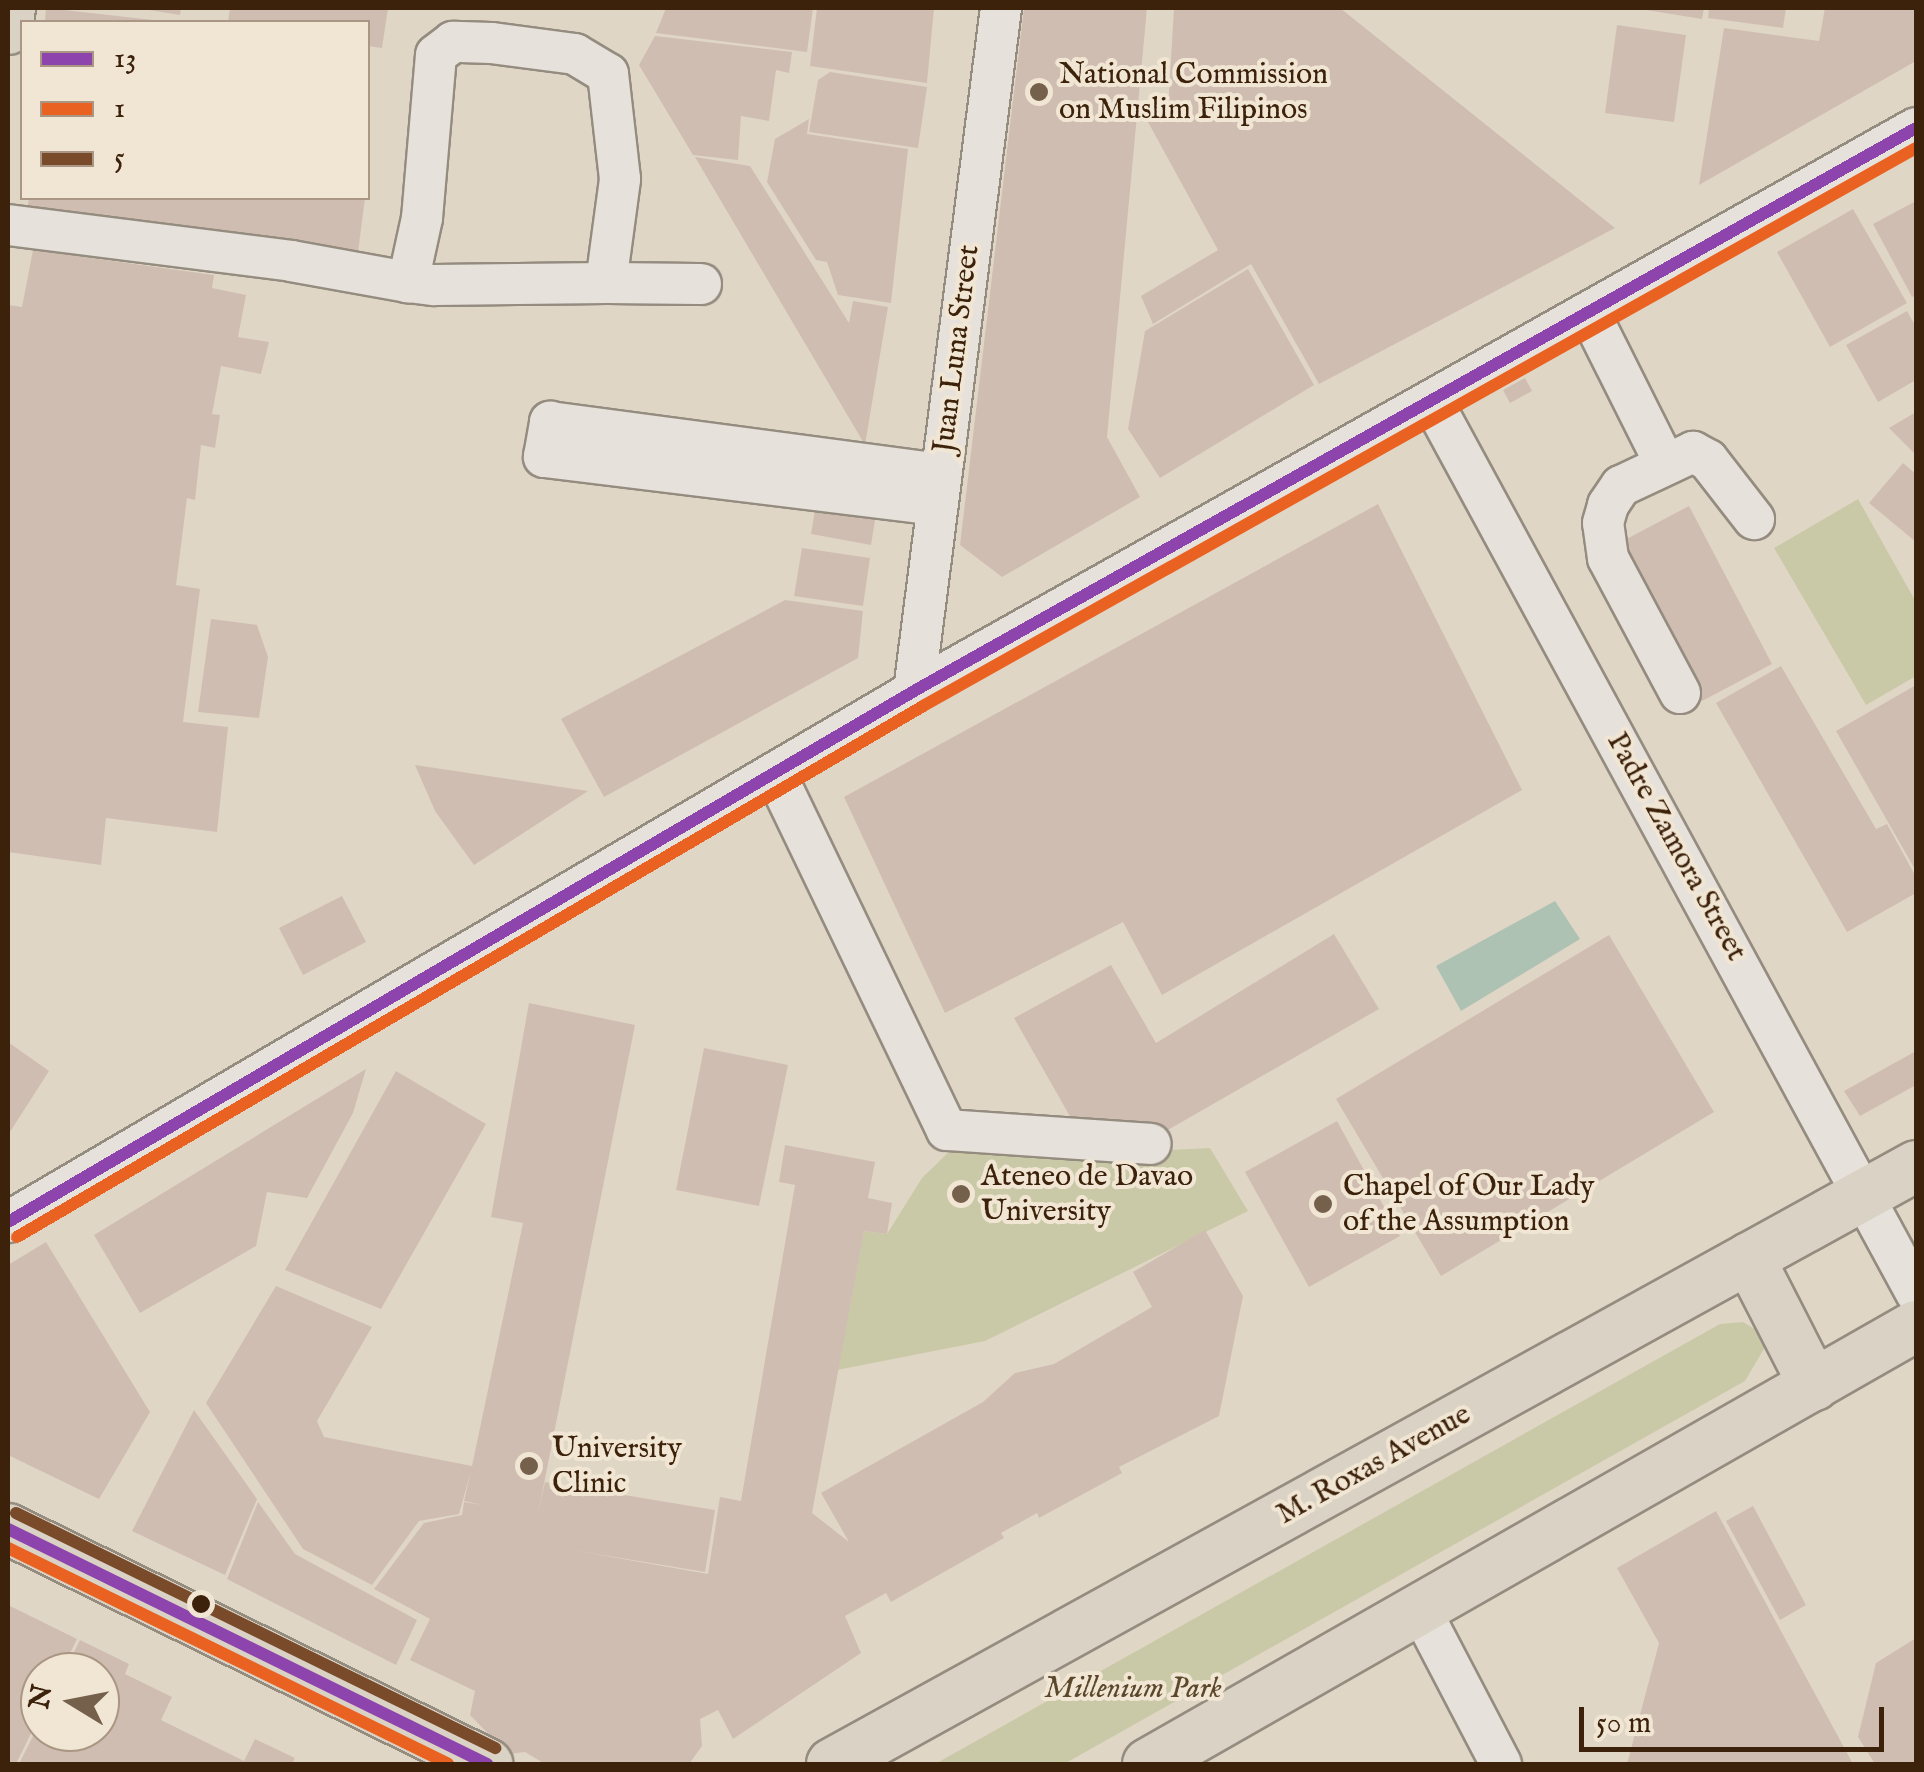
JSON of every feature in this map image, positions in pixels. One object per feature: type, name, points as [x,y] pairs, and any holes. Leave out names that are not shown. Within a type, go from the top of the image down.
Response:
[{"type":"main road","points":[[8,29],[10,8]]},
{"type":"main road","name":"M. Roxas Avenue","points":[[832,1764],[1916,1166]]},
{"type":"main road","points":[[1749,1258],[1814,1385]]},
{"type":"main road","points":[[1148,1764],[1916,1326]]},
{"type":"main road","points":[[8,1529],[487,1764]]},
{"type":"street","name":"Juan Luna Street","points":[[914,691],[1001,8]]},
{"type":"street","points":[[408,282],[422,218],[436,55],[453,42],[575,54],[608,74],[620,179],[606,283]]},
{"type":"street","points":[[8,1222],[914,691],[1433,403],[1916,128]]},
{"type":"street","points":[[8,225],[408,282],[701,284]]},
{"type":"street","points":[[1590,314],[1664,462]]},
{"type":"street","name":"Padre Zamora Street","points":[[1433,403],[1866,1193],[1916,1293]]},
{"type":"street","points":[[550,422],[939,490],[544,456],[550,422]]},
{"type":"street","points":[[1680,693],[1603,540],[1608,504],[1621,486],[1664,462],[1694,452],[1702,456],[1754,518]]},
{"type":"street","points":[[775,773],[947,1130],[1151,1144]]},
{"type":"street","points":[[8,1185],[44,1200]]},
{"type":"street","points":[[1420,1610],[1501,1764]]},
{"type":"green space","points":[[1858,499],[1916,602],[1916,676],[1866,705],[1774,548]]},
{"type":"green space","points":[[957,1144],[1067,1155],[1210,1148],[1248,1211],[985,1341],[837,1370],[864,1231],[887,1234],[922,1178]]},
{"type":"green space","name":"Millenium Park","points":[[1743,1322],[1763,1334],[1765,1347],[1745,1381],[1064,1764],[935,1764],[1720,1324]]},
{"type":"shaded area","points":[[1555,901],[1580,939],[1461,1011],[1436,966]]},
{"type":"building","points":[[46,8],[153,20],[45,20]]},
{"type":"building","points":[[137,8],[181,8],[180,15]]},
{"type":"building","points":[[230,8],[388,8],[382,48],[370,46],[370,20],[228,20]]},
{"type":"building","points":[[666,8],[813,8],[807,52],[656,33]]},
{"type":"building","points":[[817,8],[934,8],[927,83],[810,66]]},
{"type":"building","points":[[1024,8],[1147,8],[1107,437],[1140,497],[1002,577],[960,545]]},
{"type":"building","points":[[1174,8],[1340,8],[1615,228],[1319,384],[1251,264],[1153,324],[1141,296],[1218,250],[1148,122],[1168,110]]},
{"type":"building","points":[[1634,8],[1704,8],[1702,19]]},
{"type":"building","points":[[1709,8],[1786,8],[1783,28],[1708,18]]},
{"type":"building","points":[[1825,8],[1916,8],[1916,61],[1699,185],[1724,28],[1819,41]]},
{"type":"building","points":[[1617,25],[1686,35],[1674,122],[1605,113]]},
{"type":"building","points":[[655,36],[792,52],[789,73],[776,70],[769,121],[741,116],[738,160],[693,155],[639,65]]},
{"type":"building","points":[[830,72],[927,87],[918,148],[809,132],[818,80]]},
{"type":"building","points":[[809,119],[807,134],[908,149],[891,303],[838,295],[827,262],[816,260],[767,182],[775,139]]},
{"type":"building","points":[[695,157],[750,166],[849,323],[853,301],[888,307],[865,445]]},
{"type":"building","points":[[29,200],[365,200],[357,260],[26,217]]},
{"type":"building","points":[[1916,201],[1916,295],[1912,297],[1873,224]]},
{"type":"building","points":[[1853,209],[1907,303],[1830,347],[1777,252]]},
{"type":"building","points":[[33,250],[214,275],[212,288],[246,295],[238,337],[269,342],[261,374],[221,366],[212,414],[220,415],[215,448],[201,445],[195,500],[187,498],[176,585],[200,589],[183,722],[228,727],[217,832],[106,818],[101,865],[8,852],[8,305],[22,307]]},
{"type":"building","points":[[1248,269],[1314,385],[1160,478],[1128,429],[1145,331]]},
{"type":"building","points":[[1907,311],[1916,327],[1916,380],[1878,402],[1846,345]]},
{"type":"building","points":[[1525,378],[1532,391],[1510,403],[1503,390]]},
{"type":"building","points":[[1916,412],[1916,455],[1889,428]]},
{"type":"building","points":[[1903,463],[1916,474],[1916,542],[1869,503]]},
{"type":"building","points":[[816,504],[876,514],[871,545],[811,534]]},
{"type":"building","points":[[1378,504],[1522,790],[1162,995],[1123,922],[945,1013],[844,797]]},
{"type":"building","points":[[1689,506],[1772,664],[1702,701],[1619,543]]},
{"type":"building","points":[[802,548],[870,558],[863,606],[794,596]]},
{"type":"building","points":[[785,600],[863,611],[858,658],[604,797],[561,719]]},
{"type":"building","points":[[211,619],[257,625],[268,657],[259,718],[198,712]]},
{"type":"building","points":[[1781,666],[1876,829],[1887,824],[1916,877],[1916,893],[1847,932],[1716,703]]},
{"type":"building","points":[[1916,685],[1916,871],[1836,731]]},
{"type":"building","points":[[415,765],[588,791],[474,865],[435,811]]},
{"type":"building","points":[[342,896],[366,942],[303,975],[279,928]]},
{"type":"building","points":[[1334,934],[1379,1009],[1166,1131],[1134,1122],[1080,1134],[1014,1018],[1111,965],[1156,1043]]},
{"type":"building","points":[[1609,935],[1714,1112],[1441,1276],[1336,1099]]},
{"type":"building","points":[[529,1003],[635,1025],[538,1514],[545,1482],[715,1510],[705,1572],[572,1550],[708,1574],[720,1497],[741,1501],[795,1185],[779,1182],[785,1145],[875,1162],[868,1198],[892,1203],[887,1234],[864,1231],[812,1513],[849,1542],[821,1493],[983,1402],[1015,1373],[1054,1364],[1152,1307],[1133,1272],[1205,1230],[1243,1296],[1219,1416],[1119,1467],[1122,1473],[1039,1518],[1037,1513],[1001,1533],[1004,1538],[891,1602],[886,1593],[845,1616],[861,1653],[733,1739],[718,1710],[700,1719],[702,1746],[689,1764],[545,1764],[525,1752],[508,1754],[470,1715],[475,1691],[410,1660],[430,1619],[374,1589],[424,1523],[462,1515],[464,1502],[483,1505],[464,1501],[471,1471],[459,1514],[419,1521],[372,1585],[303,1549],[206,1403],[276,1286],[372,1327],[317,1421],[324,1437],[472,1466],[523,1223],[491,1217]]},
{"type":"building","points":[[8,1042],[49,1071],[8,1135]]},
{"type":"building","points":[[704,1048],[788,1065],[759,1206],[676,1190]]},
{"type":"building","points":[[1916,1051],[1916,1085],[1860,1116],[1844,1091]]},
{"type":"building","points":[[366,1069],[353,1113],[307,1198],[267,1192],[256,1246],[140,1313],[94,1235]]},
{"type":"building","points":[[396,1071],[486,1124],[381,1309],[285,1270]]},
{"type":"building","name":"Chapel of Our Lady of the Assumption","points":[[1337,1121],[1400,1236],[1309,1287],[1245,1172]]},
{"type":"building","points":[[46,1242],[150,1412],[99,1499],[8,1455],[8,1265]]},
{"type":"building","points":[[194,1410],[257,1499],[225,1575],[132,1531]]},
{"type":"building","points":[[258,1502],[295,1554],[417,1620],[396,1665],[227,1579]]},
{"type":"building","points":[[1753,1506],[1806,1605],[1780,1620],[1726,1521]]},
{"type":"building","points":[[1716,1511],[1853,1764],[1627,1764],[1659,1643],[1617,1568]]},
{"type":"building","points":[[8,1605],[77,1639],[71,1652],[20,1652],[22,1752],[16,1764],[8,1764]]},
{"type":"building","points":[[1916,1638],[1916,1764],[1875,1764],[1858,1737],[1876,1663]]},
{"type":"building","points":[[80,1640],[104,1652],[74,1652]]},
{"type":"building","points":[[120,1660],[129,1664],[125,1674],[172,1697],[161,1720],[244,1761],[255,1739],[295,1758],[292,1764],[19,1764],[25,1752],[120,1752]]},
{"type":"transit line","name":"13","points":[[8,1222],[914,691],[1916,128]]},
{"type":"transit line","name":"1","points":[[17,1237],[923,706],[1916,148]]},
{"type":"transit line","name":"5","points":[[16,1513],[495,1748]]},
{"type":"transit line","name":"13","points":[[8,1529],[487,1764]]},
{"type":"transit line","name":"1","points":[[8,1548],[448,1764]]},
{"type":"place","name":"National Commission on Muslim Filipinos","points":[[1039,92]]},
{"type":"place","name":"Ateneo de Davao University","points":[[961,1194]]},
{"type":"place","name":"Chapel of Our Lady of the Assumption","points":[[1323,1204]]},
{"type":"place","name":"University Clinic","points":[[529,1466]]}]
